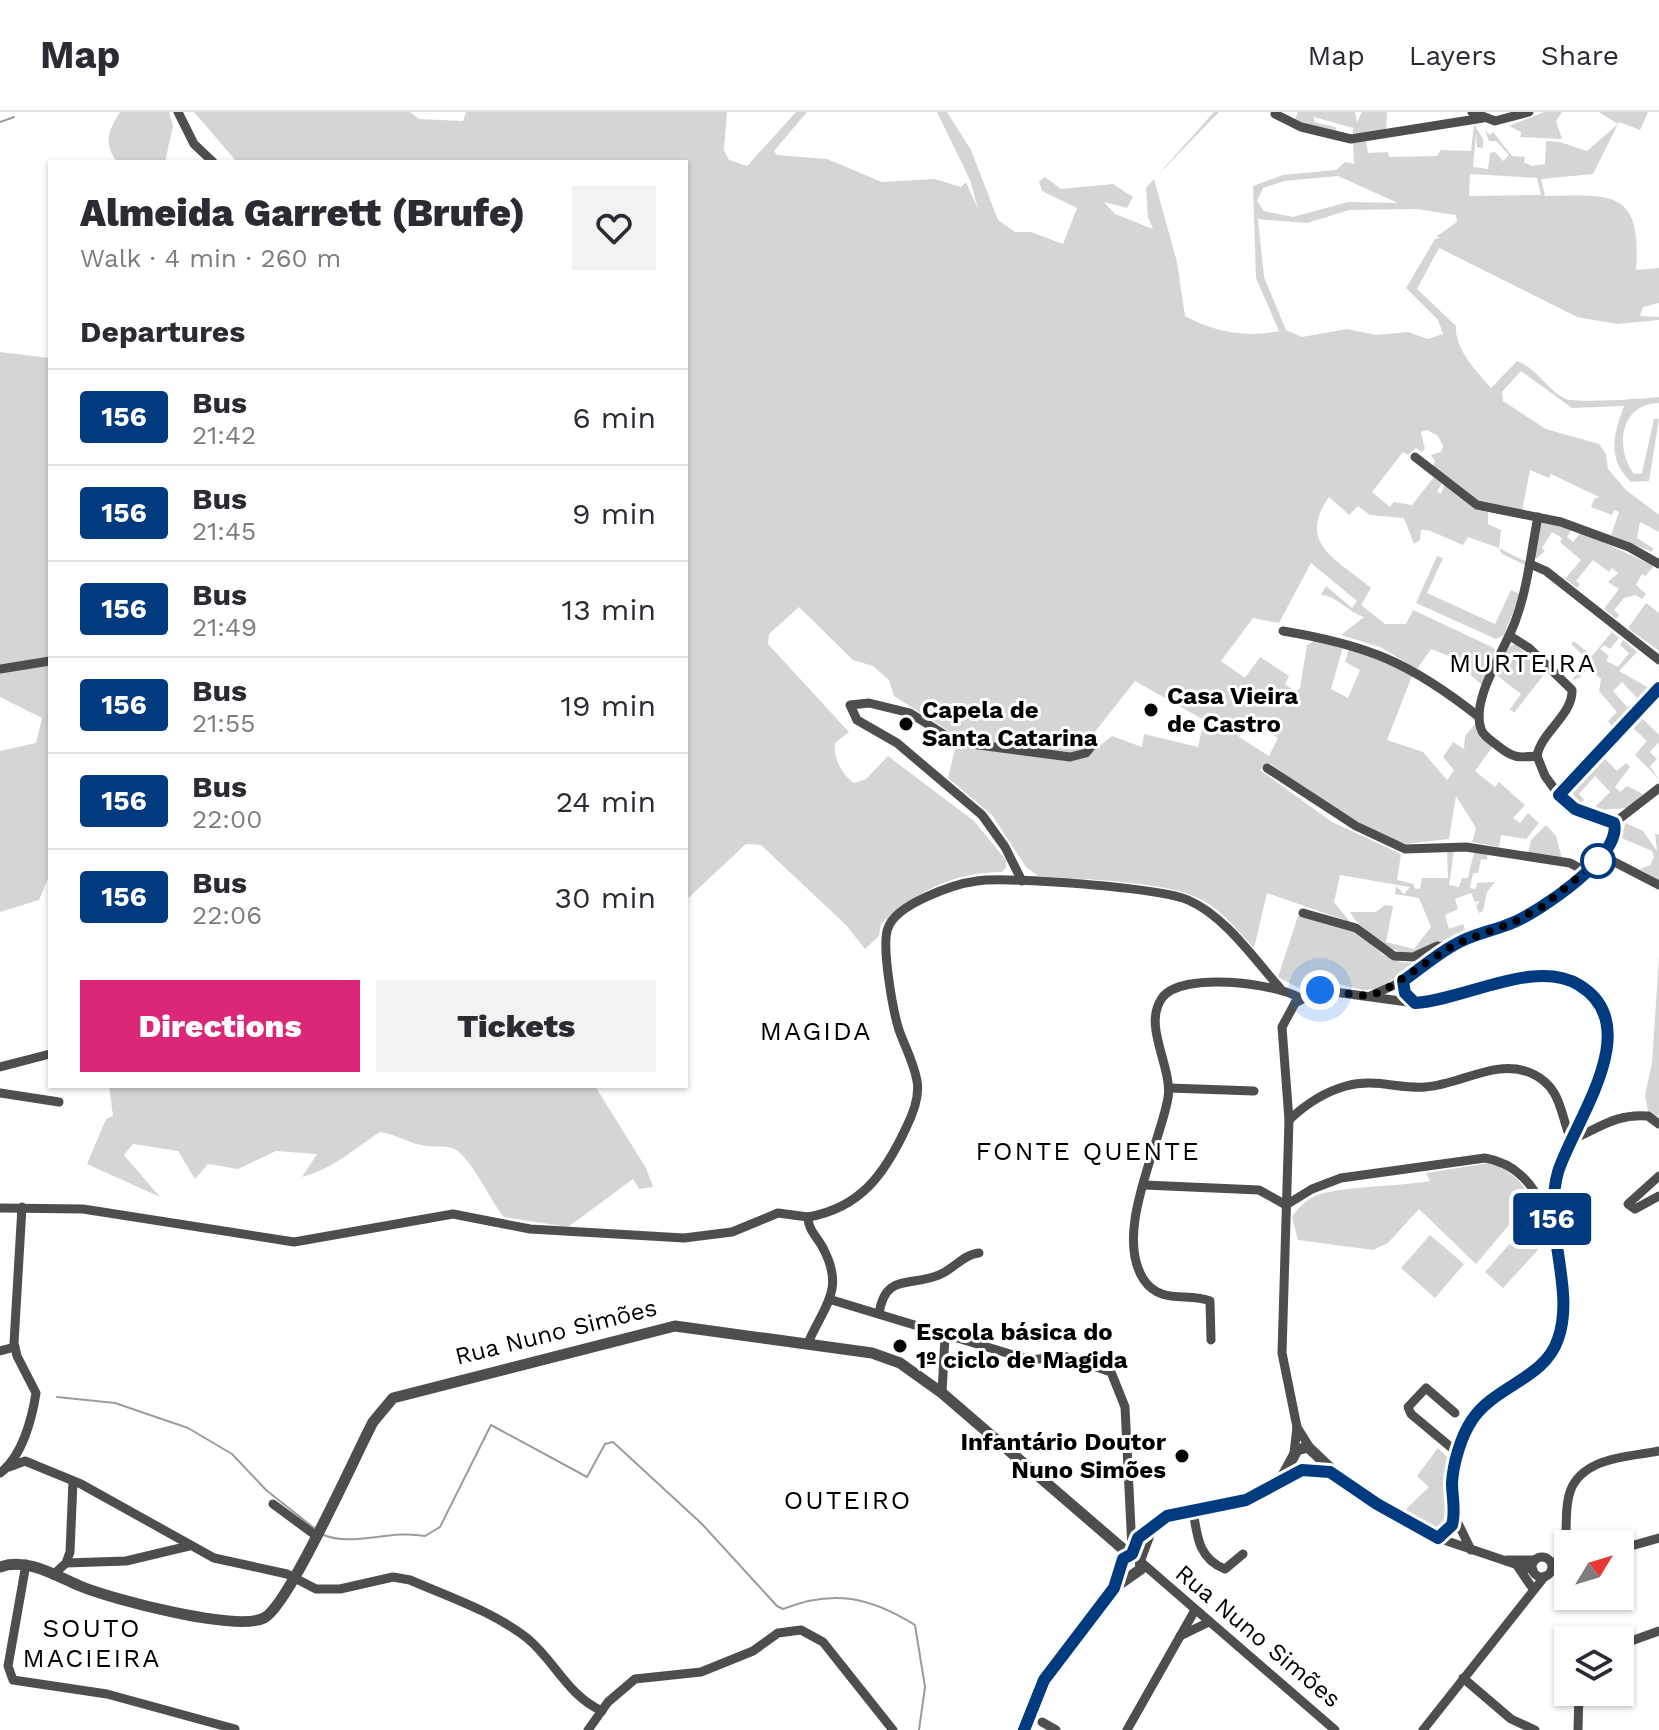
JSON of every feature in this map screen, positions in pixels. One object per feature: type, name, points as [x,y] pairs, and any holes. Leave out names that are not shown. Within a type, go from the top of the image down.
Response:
[{"type":"street","points":[[178,112],[194,144],[211,160]]},
{"type":"street","points":[[1472,112],[1483,118]]},
{"type":"street","points":[[1275,114],[1301,127],[1351,139],[1483,118],[1504,120],[1529,112]]},
{"type":"street","points":[[1415,457],[1477,505],[1538,517],[1608,538],[1659,564]]},
{"type":"street","points":[[1537,756],[1521,759],[1510,755],[1482,732],[1479,717],[1488,681],[1510,636],[1530,564],[1538,517]]},
{"type":"street","points":[[1530,564],[1546,571],[1659,660]]},
{"type":"street","points":[[1283,631],[1336,639],[1375,651],[1415,673],[1479,717]]},
{"type":"street","points":[[1510,636],[1550,667],[1572,690],[1569,704],[1540,744],[1537,756],[1545,776],[1559,795],[1575,809],[1614,823]]},
{"type":"street","points":[[0,669],[48,661]]},
{"type":"street","points":[[1559,795],[1659,688]]},
{"type":"street","points":[[1022,881],[1005,847],[982,815],[897,743],[857,720],[851,713],[850,705],[869,703],[910,713],[956,742],[1070,757],[1086,753],[1095,742]]},
{"type":"street","points":[[1267,768],[1356,826],[1405,849],[1466,847],[1570,863],[1585,871]]},
{"type":"street","points":[[1614,823],[1657,793]]},
{"type":"street","points":[[1370,996],[1403,981],[1449,948],[1526,916],[1555,898],[1603,856],[1616,833],[1614,823]]},
{"type":"street","points":[[1603,856],[1659,885]]},
{"type":"street","points":[[0,1208],[83,1209],[294,1242],[453,1214],[530,1229],[684,1238],[732,1232],[778,1213],[808,1217],[826,1212],[862,1193],[879,1178],[891,1160],[917,1100],[917,1079],[896,1015],[887,941],[891,921],[949,887],[978,880],[1162,893],[1189,900],[1213,917],[1280,988],[1300,998]]},
{"type":"street","points":[[1303,913],[1356,928],[1394,956],[1413,957],[1437,946],[1449,948]]},
{"type":"street","points":[[1330,1472],[1305,1470],[1294,1457],[1297,1427],[1282,1353],[1289,1120],[1282,1027],[1290,1009],[1300,998],[1329,989],[1390,1002],[1415,1003],[1472,993],[1540,974],[1570,980],[1588,991],[1602,1012],[1605,1053],[1594,1095],[1571,1140],[1554,1192],[1552,1228],[1563,1319],[1554,1349],[1537,1368],[1480,1409],[1465,1434],[1452,1479],[1454,1515],[1449,1530],[1438,1538]]},
{"type":"street","points":[[1403,981],[1405,993],[1415,1003]]},
{"type":"street","points":[[1211,1340],[1210,1301],[1160,1294],[1140,1272],[1134,1225],[1169,1088],[1156,1027],[1158,1007],[1165,994],[1181,985],[1193,983],[1280,988]]},
{"type":"street","points":[[0,1067],[48,1055]]},
{"type":"street","points":[[1289,1120],[1316,1099],[1349,1085],[1377,1082],[1432,1087],[1510,1068],[1533,1074],[1553,1089],[1571,1140]]},
{"type":"street","points":[[1169,1088],[1254,1091]]},
{"type":"street","points":[[0,1093],[59,1102]]},
{"type":"street","points":[[1571,1140],[1597,1125],[1620,1118],[1648,1116],[1659,1124]]},
{"type":"street","points":[[1286,1205],[1312,1189],[1341,1178],[1485,1158],[1508,1164],[1525,1178],[1537,1194],[1552,1228]]},
{"type":"street","points":[[1659,1176],[1630,1199],[1625,1210],[1635,1209],[1659,1196]]},
{"type":"street","points":[[1144,1185],[1259,1190],[1286,1205]]},
{"type":"street","points":[[4,1470],[28,1429],[36,1393],[15,1347],[22,1207]]},
{"type":"street","points":[[808,1217],[809,1228],[828,1260],[834,1292],[808,1343]]},
{"type":"street","points":[[879,1314],[882,1297],[892,1287],[941,1275],[979,1253]]},
{"type":"street","points":[[832,1300],[1030,1360],[1064,1356],[1113,1374],[1125,1407],[1133,1558]]},
{"type":"street","name":"Rua Nuno Simões","points":[[26,1564],[140,1607],[248,1621],[271,1612],[294,1577],[377,1415],[399,1394],[663,1328],[687,1327],[808,1343],[891,1359],[942,1393],[1335,1730]]},
{"type":"street","points":[[942,1393],[945,1336]]},
{"type":"street","points":[[0,1351],[15,1347]]},
{"type":"street","points":[[1455,1413],[1426,1388],[1408,1407],[1411,1414],[1459,1454]]},
{"type":"street","points":[[1297,1427],[1330,1472],[1388,1511],[1438,1538],[1518,1567],[1554,1567]]},
{"type":"street","points":[[1279,1483],[1300,1448],[1313,1452]]},
{"type":"street","points":[[1564,1530],[1567,1496],[1582,1474],[1600,1463],[1659,1451]]},
{"type":"street","points":[[1024,1730],[1049,1673],[1114,1588],[1152,1527],[1167,1516],[1246,1500],[1314,1466],[1313,1452]]},
{"type":"street","points":[[4,1470],[25,1461],[73,1481],[214,1558],[294,1577],[311,1587],[326,1590],[393,1577],[410,1580],[517,1630],[543,1653],[580,1698],[602,1711]]},
{"type":"street","points":[[53,1575],[66,1563],[70,1552],[73,1481]]},
{"type":"street","points":[[273,1504],[315,1535]]},
{"type":"street","points":[[1193,1510],[1199,1546],[1205,1555],[1225,1569],[1243,1554]]},
{"type":"street","points":[[1454,1515],[1471,1550]]},
{"type":"street","points":[[1133,1558],[1152,1527]]},
{"type":"street","points":[[1634,1545],[1659,1538]]},
{"type":"street","points":[[1115,1542],[1133,1558]]},
{"type":"street","points":[[66,1563],[126,1561],[189,1546]]},
{"type":"street","points":[[1423,1730],[1530,1589],[1542,1568],[1554,1557]]},
{"type":"street","points":[[1505,1561],[1542,1568]]},
{"type":"street","points":[[0,1567],[26,1564],[8,1666],[13,1680],[107,1694],[235,1729]]},
{"type":"street","points":[[1518,1567],[1530,1589]]},
{"type":"street","points":[[1127,1730],[1195,1610]]},
{"type":"street","points":[[1180,1636],[1209,1622]]},
{"type":"street","points":[[588,1730],[622,1688],[643,1676],[701,1672],[753,1651],[778,1633],[801,1630],[823,1642],[893,1730]]},
{"type":"street","points":[[1634,1640],[1659,1631]]},
{"type":"street","points":[[1463,1678],[1511,1719],[1535,1730]]},
{"type":"street","points":[[1578,1730],[1579,1706]]},
{"type":"street","points":[[1031,1713],[1031,1730]]},
{"type":"street","points":[[1042,1722],[1056,1730]]},
{"type":"shaded area","points":[[120,112],[169,112],[173,126],[165,160],[116,160],[109,143],[112,125]]},
{"type":"shaded area","points":[[194,112],[410,112],[419,119],[463,121],[466,112],[727,112],[724,150],[729,160],[747,166],[796,112],[807,112],[774,151],[777,155],[827,159],[882,182],[935,179],[961,187],[966,182],[978,209],[970,180],[937,112],[947,112],[971,150],[998,220],[1015,232],[1031,232],[1063,244],[1077,208],[1042,191],[1039,181],[1045,177],[1061,189],[1113,184],[1133,197],[1127,208],[1104,202],[1115,214],[1153,229],[1148,217],[1146,188],[1154,179],[1177,262],[1185,316],[1219,330],[1242,334],[1279,331],[1256,278],[1253,186],[1283,175],[1336,170],[1345,162],[1354,164],[1353,143],[1366,141],[1368,153],[1388,152],[1389,157],[1437,156],[1441,150],[1471,151],[1474,124],[1483,139],[1483,148],[1477,147],[1476,133],[1473,167],[1488,169],[1490,153],[1495,152],[1503,161],[1509,155],[1496,141],[1489,141],[1485,130],[1490,135],[1493,132],[1512,156],[1525,157],[1524,162],[1532,166],[1545,164],[1546,141],[1587,151],[1618,124],[1593,174],[1541,179],[1545,196],[1605,198],[1618,202],[1628,211],[1637,244],[1636,270],[1659,268],[1659,303],[1643,307],[1640,316],[1659,317],[1659,320],[1617,324],[1577,317],[1439,248],[1417,289],[1456,326],[1463,351],[1491,388],[1517,361],[1566,399],[1596,401],[1659,397],[1659,403],[1636,411],[1624,430],[1624,452],[1628,464],[1634,474],[1642,473],[1654,419],[1659,419],[1649,481],[1631,482],[1618,464],[1614,446],[1624,406],[1572,408],[1521,371],[1502,392],[1503,401],[1546,429],[1599,444],[1606,454],[1608,469],[1626,490],[1659,515],[1659,532],[1640,522],[1637,538],[1653,548],[1652,552],[1611,535],[1619,512],[1614,510],[1612,515],[1591,507],[1594,499],[1599,497],[1551,474],[1549,478],[1530,470],[1522,511],[1474,500],[1433,466],[1435,461],[1431,455],[1441,452],[1443,446],[1438,436],[1427,430],[1421,432],[1425,449],[1422,452],[1416,448],[1408,455],[1403,452],[1372,492],[1390,507],[1394,502],[1412,505],[1434,477],[1442,484],[1437,491],[1441,494],[1444,485],[1477,510],[1488,512],[1488,524],[1501,530],[1499,548],[1468,537],[1463,545],[1428,530],[1421,530],[1420,540],[1414,544],[1404,518],[1370,515],[1358,506],[1349,515],[1329,497],[1320,513],[1317,527],[1319,539],[1334,559],[1371,588],[1361,605],[1385,624],[1406,624],[1413,610],[1494,648],[1495,658],[1482,685],[1449,656],[1431,649],[1417,669],[1380,647],[1341,635],[1364,617],[1321,595],[1326,586],[1352,608],[1357,601],[1311,563],[1279,623],[1253,618],[1221,661],[1245,678],[1260,657],[1289,676],[1285,684],[1296,692],[1300,688],[1307,645],[1314,641],[1343,647],[1331,689],[1348,698],[1360,670],[1345,662],[1349,648],[1373,654],[1412,676],[1387,740],[1423,752],[1447,780],[1454,770],[1443,757],[1453,742],[1464,749],[1465,736],[1475,724],[1481,736],[1493,746],[1475,771],[1495,787],[1499,782],[1525,805],[1513,818],[1520,823],[1528,813],[1539,823],[1526,839],[1501,835],[1499,847],[1472,842],[1476,828],[1456,796],[1449,839],[1406,844],[1382,835],[1323,802],[1271,764],[1264,764],[1260,770],[1332,822],[1401,854],[1397,880],[1414,884],[1414,888],[1420,889],[1422,878],[1448,878],[1447,852],[1454,851],[1449,885],[1459,887],[1462,878],[1468,878],[1474,852],[1487,855],[1487,860],[1481,859],[1478,873],[1473,873],[1470,888],[1476,889],[1477,883],[1495,882],[1487,892],[1483,911],[1479,913],[1476,906],[1480,901],[1475,902],[1471,893],[1455,899],[1458,909],[1445,915],[1449,929],[1463,924],[1466,932],[1418,952],[1396,951],[1357,922],[1350,912],[1376,912],[1385,905],[1393,906],[1386,942],[1414,949],[1431,927],[1419,898],[1395,894],[1396,886],[1404,894],[1410,887],[1340,875],[1334,902],[1350,922],[1267,893],[1254,948],[1218,911],[1188,894],[1124,882],[1038,876],[1026,867],[992,815],[948,778],[958,737],[894,696],[889,680],[873,666],[853,660],[799,607],[769,634],[768,644],[849,732],[835,743],[839,766],[846,775],[854,783],[866,779],[888,756],[974,821],[1006,860],[1006,867],[1002,872],[951,880],[922,893],[881,924],[879,936],[865,949],[846,925],[761,845],[746,844],[688,898],[688,160],[235,160]],"holes":[[[1470,174],[1537,178],[1541,195],[1469,196]],[[1338,176],[1398,203],[1348,202],[1293,217],[1264,211],[1257,201],[1263,188],[1284,181]],[[1416,209],[1456,215],[1457,222],[1437,236],[1440,238],[1435,239],[1406,288],[1438,320],[1443,334],[1428,339],[1408,332],[1376,335],[1347,329],[1302,337],[1286,330],[1264,277],[1258,219],[1307,223],[1349,210]],[[1135,681],[1204,720],[1198,747],[1144,734],[1142,747],[1112,736],[1084,758],[1094,733]],[[1247,718],[1278,738],[1269,756],[1239,737]]]},
{"type":"shaded area","points":[[1214,112],[1219,112],[1155,178]]},
{"type":"shaded area","points":[[1298,112],[1355,112],[1357,122],[1362,112],[1387,112],[1386,132],[1353,137],[1353,128],[1314,117],[1314,122],[1335,127],[1340,136],[1301,124],[1295,119]]},
{"type":"shaded area","points":[[1544,112],[1562,112],[1556,121],[1562,139],[1520,137],[1521,132],[1509,126]]},
{"type":"shaded area","points":[[1599,112],[1648,112],[1640,130]]},
{"type":"shaded area","points":[[0,352],[48,358],[48,879],[39,900],[0,912],[0,751],[36,743],[42,718],[0,697]]},
{"type":"shaded area","points":[[1545,521],[1572,529],[1567,537],[1573,542],[1581,532],[1654,566],[1645,576],[1642,574],[1636,585],[1646,594],[1642,599],[1636,595],[1624,598],[1614,610],[1619,615],[1616,619],[1604,609],[1619,589],[1608,582],[1618,573],[1612,568],[1609,572],[1593,560],[1576,581],[1580,584],[1577,588],[1565,579],[1581,560],[1560,542],[1562,538],[1552,532],[1542,548],[1545,551],[1536,559],[1534,554],[1541,523]]},
{"type":"shaded area","points":[[1499,548],[1525,561],[1525,565],[1502,554]]},
{"type":"shaded area","points":[[1437,556],[1443,558],[1427,593],[1495,624],[1511,590],[1520,594],[1504,635],[1496,639],[1416,603]]},
{"type":"shaded area","points":[[1646,603],[1659,613],[1659,651],[1628,628]]},
{"type":"shaded area","points":[[1612,632],[1619,638],[1610,649],[1604,645],[1600,649],[1609,656],[1606,661],[1618,667],[1629,653],[1620,645],[1623,640],[1637,652],[1619,671],[1649,688],[1638,699],[1622,682],[1613,691],[1627,707],[1636,702],[1612,726],[1608,721],[1617,712],[1599,691],[1601,679],[1588,668],[1579,678],[1572,680],[1584,666],[1579,661],[1584,656],[1571,644],[1574,641],[1592,656]]},
{"type":"shaded area","points":[[1515,644],[1546,672],[1514,713],[1510,709],[1521,694],[1494,673],[1509,647]]},
{"type":"shaded area","points":[[1640,716],[1659,735],[1659,742],[1650,752],[1657,759],[1650,766],[1659,779],[1635,755],[1647,741],[1631,726]]},
{"type":"shaded area","points":[[1602,756],[1617,771],[1626,763],[1630,767],[1615,787],[1620,792],[1627,786],[1643,794],[1629,808],[1592,810],[1610,792],[1595,776],[1579,794],[1584,800],[1580,805],[1570,789]]},
{"type":"shaded area","points":[[1626,823],[1643,831],[1657,851],[1655,833],[1659,835],[1659,881],[1640,869],[1650,865],[1654,857],[1652,851],[1619,837]]},
{"type":"shaded area","points":[[1546,825],[1556,836],[1562,858],[1528,854],[1531,840]]},
{"type":"shaded area","points":[[1298,916],[1358,932],[1383,955],[1400,962],[1413,963],[1435,955],[1376,989],[1363,990],[1331,982],[1299,988],[1278,977]]},
{"type":"shaded area","points":[[1659,957],[1659,1117],[1648,1112],[1645,1095],[1652,1063]]},
{"type":"shaded area","points":[[109,1088],[596,1088],[646,1168],[653,1187],[639,1189],[633,1179],[568,1227],[504,1217],[473,1168],[459,1152],[448,1147],[416,1144],[380,1132],[333,1164],[302,1177],[317,1154],[276,1151],[238,1169],[208,1164],[195,1179],[178,1151],[133,1144],[124,1155],[160,1197],[87,1164],[106,1119],[113,1116]]},
{"type":"shaded area","points":[[1489,1163],[1514,1176],[1532,1198],[1476,1264],[1419,1209],[1388,1243],[1373,1250],[1298,1240],[1292,1217],[1315,1196],[1430,1181],[1426,1173]]},
{"type":"shaded area","points":[[1519,1233],[1538,1250],[1503,1288],[1485,1272]]},
{"type":"shaded area","points":[[1430,1235],[1464,1264],[1435,1298],[1401,1268]]},
{"type":"shaded area","points":[[1438,1448],[1450,1460],[1447,1514],[1441,1530],[1406,1514],[1407,1508],[1429,1487],[1417,1476]]},
{"type":"waterway","points":[[0,122],[14,117]]},
{"type":"waterway","points":[[57,1397],[115,1403],[188,1428],[232,1454],[266,1490],[314,1528]]},
{"type":"waterway","points":[[321,1534],[345,1539],[412,1534],[425,1536],[440,1527],[491,1425],[587,1477],[605,1444],[613,1442],[702,1524],[777,1606],[783,1609],[818,1599],[851,1599],[882,1608],[915,1625],[925,1687],[919,1730]]},
{"type":"bus line","name":"156","points":[[1024,1730],[1044,1680],[1114,1588],[1123,1569],[1123,1559],[1132,1554],[1138,1538],[1167,1516],[1246,1500],[1297,1476],[1302,1470],[1308,1470],[1330,1472],[1377,1504],[1438,1538],[1449,1530],[1454,1515],[1452,1479],[1470,1421],[1488,1401],[1544,1362],[1559,1339],[1563,1306],[1552,1228],[1554,1192],[1563,1160],[1590,1105],[1603,1068],[1605,1025],[1602,1012],[1588,991],[1560,977],[1528,976],[1472,993],[1415,1003],[1405,993],[1403,981],[1455,944],[1512,923],[1549,903],[1603,856],[1614,839],[1614,823],[1575,809],[1559,795],[1577,771],[1659,688]]},
{"type":"place","name":"Casa Vieira de Castro","points":[[1151,710]]},
{"type":"place","name":"Capela de Santa Catarina","points":[[906,724]]},
{"type":"place","name":"Escola básica do 1º ciclo de Magida","points":[[900,1346]]},
{"type":"place","name":"Infantário Doutor Nuno Simões","points":[[1182,1456]]},
{"type":"district","name":"MURTEIRA","points":[[1523,663]]},
{"type":"district","name":"MAGIDA","points":[[816,1031]]},
{"type":"district","name":"FONTE QUENTE","points":[[1088,1151]]},
{"type":"district","name":"OUTEIRO","points":[[848,1500]]},
{"type":"district","name":"SOUTO MACIEIRA","points":[[92,1643]]},
{"type":"route","points":[[1320,990],[1337,990],[1361,996],[1382,992],[1455,944],[1512,923],[1542,907],[1598,861]]}]
